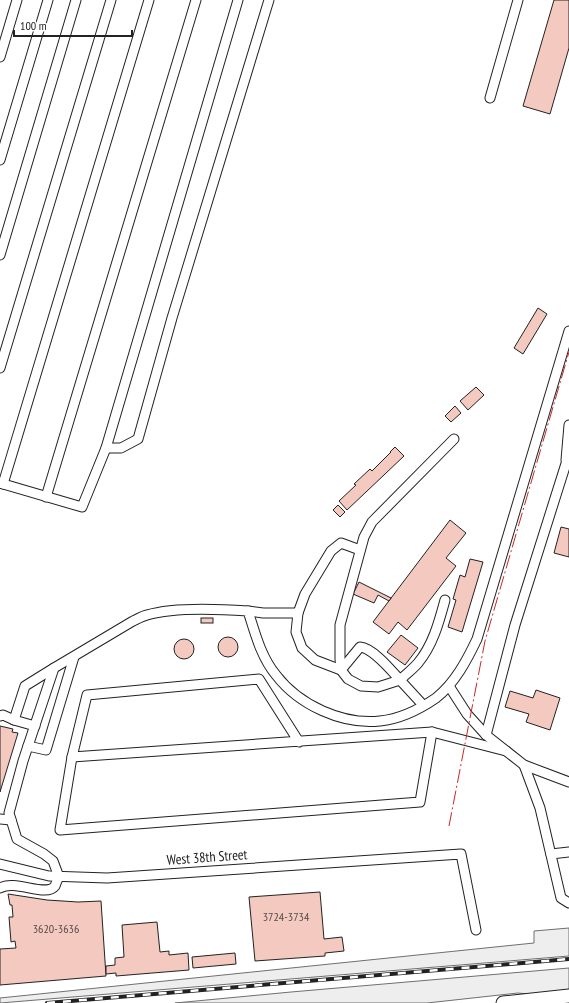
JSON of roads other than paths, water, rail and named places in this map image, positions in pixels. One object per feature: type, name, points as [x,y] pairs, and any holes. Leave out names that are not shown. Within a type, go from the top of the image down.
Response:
[{"type":"highway","points":[[503,1003],[569,996]]},
{"type":"street","points":[[0,57],[17,0]]},
{"type":"street","points":[[0,160],[48,0]]},
{"type":"street","points":[[0,255],[76,0]]},
{"type":"street","points":[[0,368],[111,0]]},
{"type":"street","points":[[149,0],[1,484],[82,507],[106,448],[238,0]]},
{"type":"street","points":[[46,497],[196,0]]},
{"type":"street","points":[[106,448],[121,448],[138,439],[172,318],[269,0]]},
{"type":"street","points":[[490,98],[518,0]]},
{"type":"street","points":[[248,611],[260,646],[275,674],[285,686],[308,704],[337,716],[366,721],[393,719],[409,713],[423,705],[436,697],[449,686],[470,655],[477,638],[569,331]]},
{"type":"street","points":[[566,463],[569,425]]},
{"type":"street","points":[[341,670],[340,625],[364,537],[372,522],[454,439]]},
{"type":"street","points":[[486,735],[515,625],[569,454]]},
{"type":"street","points":[[360,550],[341,543],[331,551],[305,594],[298,613],[296,632],[302,648],[314,660],[341,670],[348,678],[361,686],[378,686],[400,680],[418,663],[427,651],[437,630],[445,600]]},
{"type":"street","points":[[14,720],[25,686],[146,615],[167,611],[204,610],[248,611],[263,614],[298,613]]},
{"type":"street","points":[[341,670],[360,647],[365,647],[382,661],[423,705]]},
{"type":"street","points":[[28,746],[46,750],[74,657]]},
{"type":"street","points":[[0,887],[6,884],[11,884],[32,889],[48,890],[54,886],[59,877],[53,861],[44,854],[17,839],[9,813],[34,726],[54,668]]},
{"type":"street","points":[[299,742],[259,679],[87,694],[72,757],[60,830],[420,802],[432,732]]},
{"type":"street","points":[[449,686],[467,714],[486,735],[524,765],[569,782]]},
{"type":"street","points":[[0,716],[3,715],[34,726]]},
{"type":"street","points":[[72,757],[432,732],[506,751]]},
{"type":"street","points":[[524,765],[540,808],[561,898],[569,903]]},
{"type":"street","points":[[0,819],[11,820]]},
{"type":"street","points":[[551,854],[569,852]]},
{"type":"street","name":"West 38th Street","points":[[0,864],[48,876],[107,878],[461,854],[476,930]]},
{"type":"railway","points":[[47,1003],[569,959]]}]
